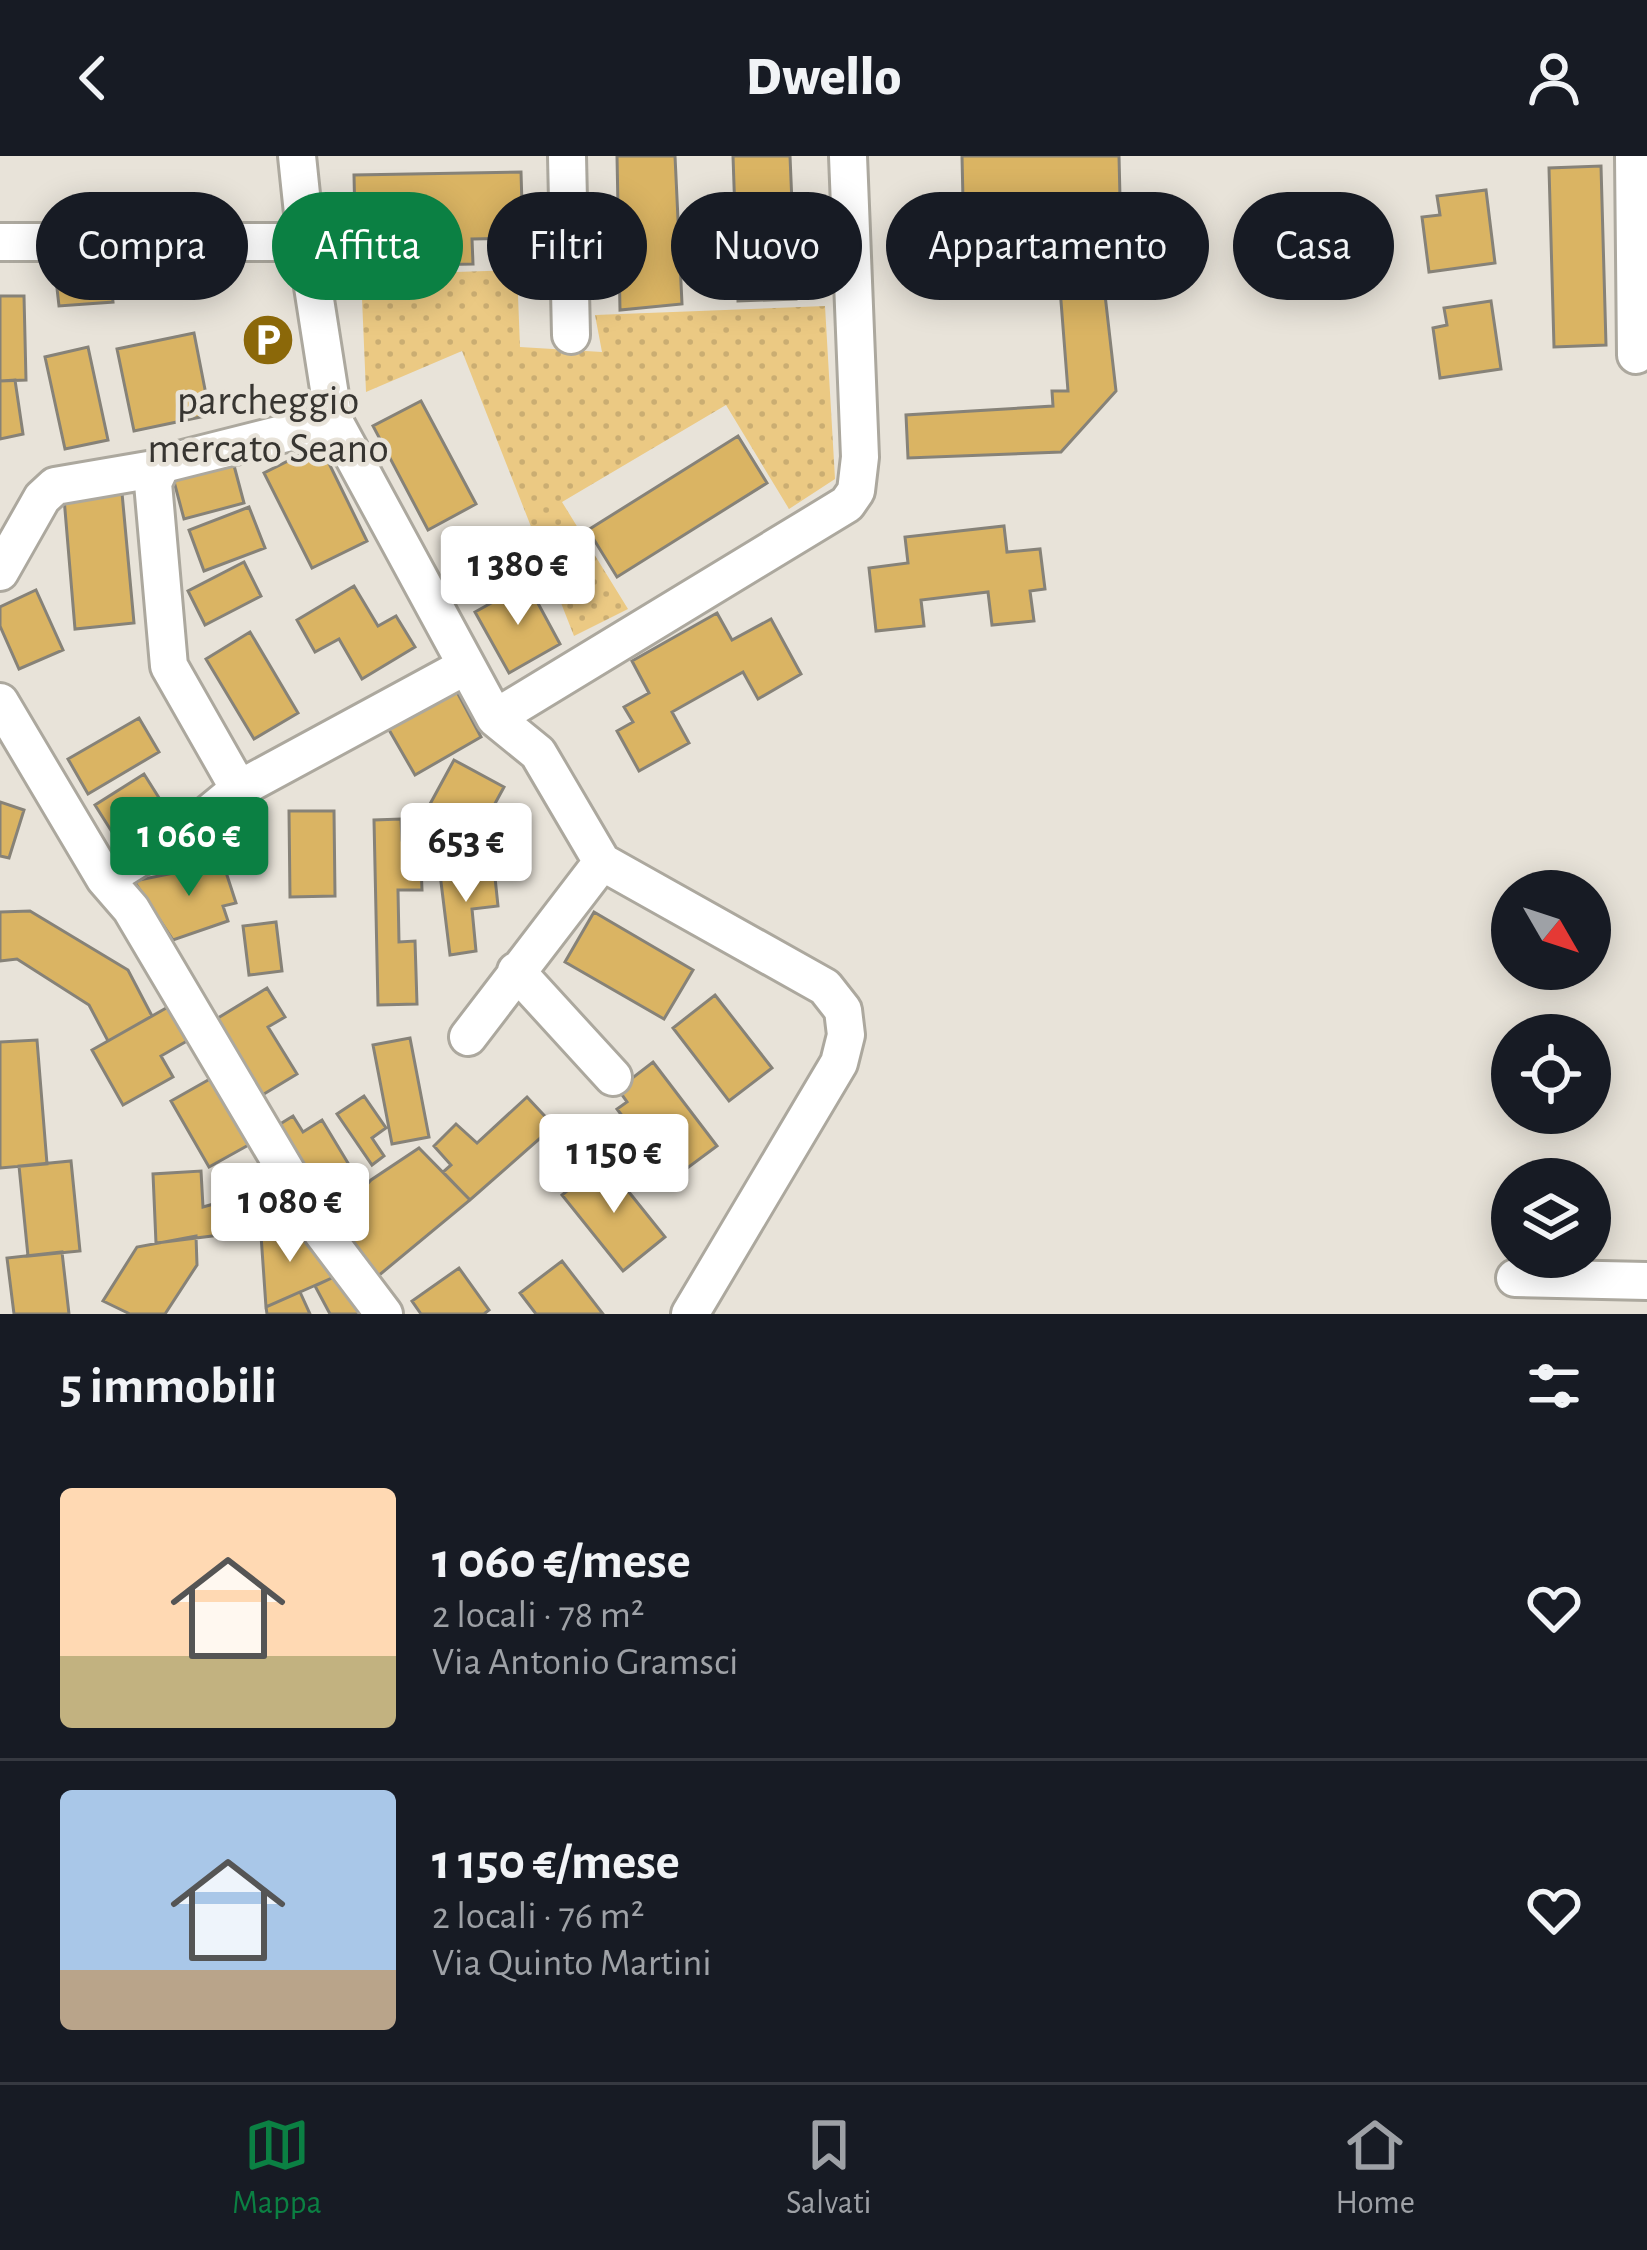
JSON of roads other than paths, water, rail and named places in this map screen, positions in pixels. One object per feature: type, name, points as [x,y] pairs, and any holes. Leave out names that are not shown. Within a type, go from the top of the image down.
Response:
[{"type":"street","points":[[298,156],[301,192]]},
{"type":"street","points":[[567,156],[571,335]]},
{"type":"street","points":[[495,718],[847,505],[856,491],[860,457],[848,156]]},
{"type":"street","points":[[1634,156],[1636,356]]},
{"type":"street","points":[[0,242],[272,242]]},
{"type":"street","points":[[315,300],[334,421],[495,718],[538,753],[602,862],[825,987],[843,1010],[846,1035],[826,1089],[690,1314]]},
{"type":"street","points":[[0,572],[42,498],[55,486],[156,475],[334,421]]},
{"type":"street","points":[[156,475],[169,666],[239,789]]},
{"type":"street","points":[[105,879],[206,817],[239,789],[466,666]]},
{"type":"street","points":[[0,702],[322,1232],[384,1314]]},
{"type":"street","points":[[468,1037],[602,862]]},
{"type":"street","points":[[516,971],[613,1077]]},
{"type":"street","points":[[1515,1278],[1605,1297],[1647,1281]]},
{"type":"place","name":"parcheggio mercato Seano","points":[[268,340]]}]
